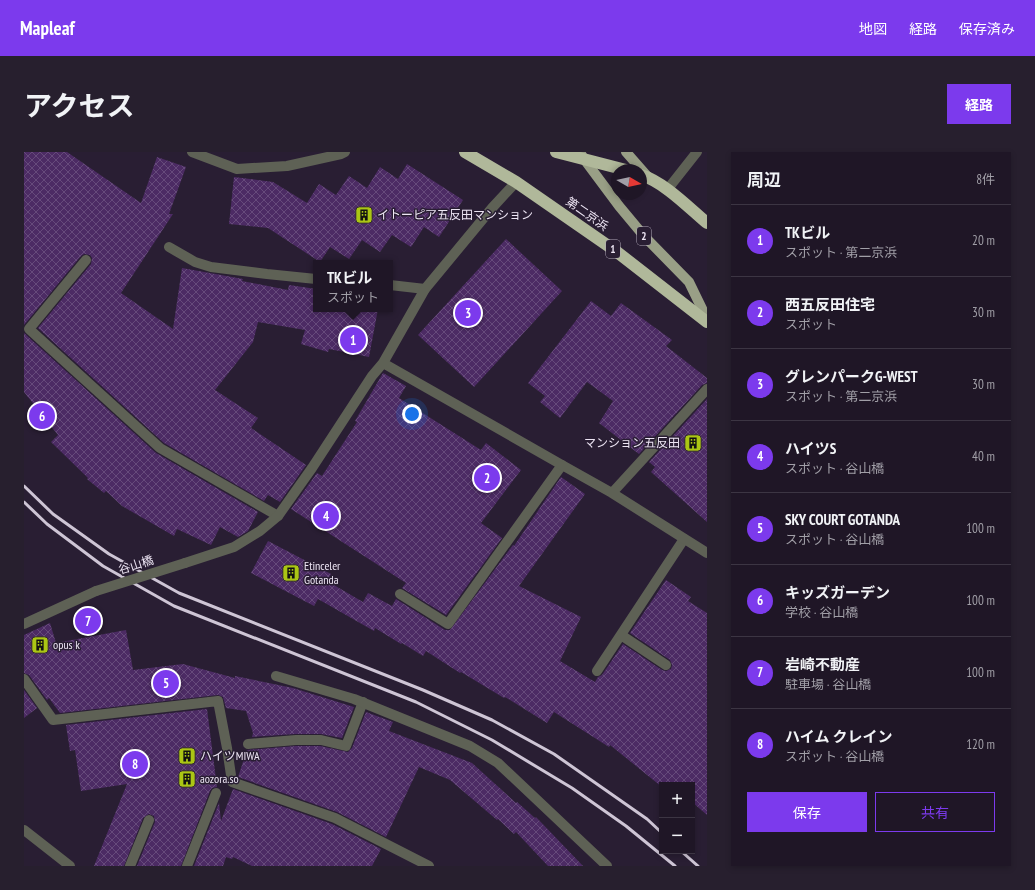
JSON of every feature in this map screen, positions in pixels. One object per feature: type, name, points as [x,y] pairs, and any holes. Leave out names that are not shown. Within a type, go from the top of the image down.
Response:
[{"type":"highway","name":"第二京浜","points":[[465,152],[516,182],[617,252],[707,321]]},
{"type":"highway","points":[[556,152],[582,156],[611,165]]},
{"type":"highway","points":[[647,178],[667,190],[707,223]]},
{"type":"main road","points":[[626,152],[635,164]]},
{"type":"main road","name":"2","points":[[582,156],[639,230],[689,282],[707,321]]},
{"type":"street","points":[[192,152],[237,169],[288,166],[345,152]]},
{"type":"street","points":[[667,190],[697,152]]},
{"type":"street","name":"谷山橋","points":[[24,624],[96,591],[234,546],[260,532],[278,516],[312,468],[372,376],[383,363],[425,289],[492,208],[516,182]]},
{"type":"street","points":[[169,247],[195,262],[211,266],[313,279]]},
{"type":"street","points":[[86,260],[26,330],[160,448],[278,516]]},
{"type":"street","points":[[393,286],[425,289]]},
{"type":"street","points":[[383,363],[562,466],[612,493],[707,553]]},
{"type":"street","points":[[612,493],[707,389]]},
{"type":"street","points":[[400,594],[448,624],[562,466]]},
{"type":"street","points":[[596,671],[684,539]]},
{"type":"street","points":[[621,635],[666,665]]},
{"type":"street","points":[[276,676],[363,702],[470,746],[498,763],[607,866]]},
{"type":"street","points":[[24,679],[53,720],[218,701],[232,782],[335,818],[429,866]]},
{"type":"street","points":[[248,744],[296,740],[321,740],[346,746],[363,702]]},
{"type":"street","points":[[187,866],[216,793]]},
{"type":"street","points":[[130,866],[149,820]]},
{"type":"street","points":[[24,830],[70,866]]},
{"type":"building","points":[[24,152],[67,152],[141,203],[157,157],[186,167],[169,214],[173,214],[121,293],[173,329],[182,268],[243,279],[242,281],[288,290],[289,285],[313,289],[313,312],[377,312],[369,357],[329,349],[328,352],[301,344],[305,330],[258,322],[253,342],[215,390],[258,418],[251,428],[306,465],[280,502],[268,495],[264,501],[164,443],[38,328],[91,264],[92,258],[90,255],[84,254],[81,256],[24,325]]},
{"type":"building","name":"イトーピア五反田マンション","points":[[407,164],[463,200],[439,237],[424,227],[411,247],[392,235],[380,252],[362,240],[349,259],[330,247],[321,260],[317,260],[268,228],[229,224],[234,177],[273,182],[307,203],[319,184],[336,195],[349,176],[367,188],[380,167],[398,179]]},
{"type":"building","points":[[506,239],[562,291],[474,387],[418,335]]},
{"type":"building","points":[[591,301],[611,316],[621,303],[672,340],[666,346],[707,378],[707,383],[702,385],[639,454],[599,423],[613,401],[587,382],[560,418],[540,402],[545,396],[528,383]]},
{"type":"building","points":[[24,333],[156,453],[258,512],[248,531],[238,537],[220,527],[211,545],[177,529],[174,536],[122,506],[106,491],[104,493],[87,479],[88,478],[51,442],[58,435],[24,392]]},
{"type":"building","points":[[383,373],[406,386],[399,398],[481,450],[486,443],[521,470],[481,523],[502,538],[446,615],[402,588],[406,583],[291,509],[317,473],[322,476],[357,422],[355,421]]},
{"type":"building","name":"マンション五反田","points":[[707,399],[707,522],[651,472],[655,467],[649,462]]},
{"type":"building","points":[[561,477],[585,494],[519,586],[581,617],[560,661],[595,682],[598,677],[602,675],[623,644],[662,670],[666,671],[671,669],[672,665],[670,660],[630,633],[666,580],[691,597],[688,601],[707,613],[707,815],[695,805],[695,782],[659,782],[659,785],[610,745],[609,747],[554,712],[547,723],[505,697],[504,698],[461,672],[460,673],[426,651],[423,656],[375,628],[374,631],[318,599],[314,606],[251,573],[268,541],[331,574],[327,581],[363,602],[368,593],[392,606],[396,599],[445,630],[450,630],[513,545],[514,546]]},
{"type":"building","points":[[50,623],[56,643],[126,630],[133,670],[183,664],[235,678],[235,676],[293,688],[354,707],[342,738],[321,734],[252,737],[253,733],[246,711],[226,708],[223,697],[218,695],[60,713],[49,698],[47,700],[29,675],[24,673],[24,635]]},
{"type":"building","points":[[24,690],[37,708],[24,718]]},
{"type":"building","points":[[207,709],[217,787],[212,788],[210,791],[181,866],[137,866],[155,822],[154,816],[149,814],[143,818],[124,866],[94,866],[127,784],[81,791],[75,750],[70,751],[66,725]]},
{"type":"building","points":[[366,712],[393,722],[389,731],[472,763],[516,803],[517,802],[535,818],[536,817],[583,866],[548,866],[516,832],[514,834],[450,780],[419,767],[386,837],[337,812],[238,777],[247,750],[296,746],[320,746],[348,752],[352,748]]},
{"type":"building","points":[[233,789],[332,824],[381,849],[372,866],[252,866],[233,857],[232,859],[226,857],[223,866],[194,866],[219,803],[221,821]]},
{"type":"railway","points":[[24,486],[53,514],[109,554],[179,593],[423,690],[492,720],[554,754],[647,819],[659,830]]},
{"type":"railway","points":[[24,502],[47,524],[103,566],[174,606],[416,702],[492,740],[572,788],[626,826],[675,866]]},
{"type":"railway","points":[[684,854],[698,866]]},
{"type":"place","name":"イトーピア五反田マンション","points":[[364,215]]},
{"type":"place","name":"グレンパークG-WEST","points":[[468,313]]},
{"type":"place","name":"TKビル","points":[[353,340]]},
{"type":"place","name":"キッズガーデン","points":[[42,416]]},
{"type":"place","name":"マンション五反田","points":[[693,443]]},
{"type":"place","name":"西五反田住宅","points":[[487,478]]},
{"type":"place","name":"ハイツS","points":[[326,516]]},
{"type":"place","name":"Etinceler Gotanda","points":[[291,573]]},
{"type":"place","name":"岩崎不動産","points":[[88,621]]},
{"type":"place","name":"opus k","points":[[40,645]]},
{"type":"place","name":"SKY COURT GOTANDA","points":[[166,683]]},
{"type":"place","name":"ハイツMIWA","points":[[187,756]]},
{"type":"place","name":"ハイム クレイン","points":[[135,764]]},
{"type":"place","name":"aozora.so","points":[[187,779]]}]
